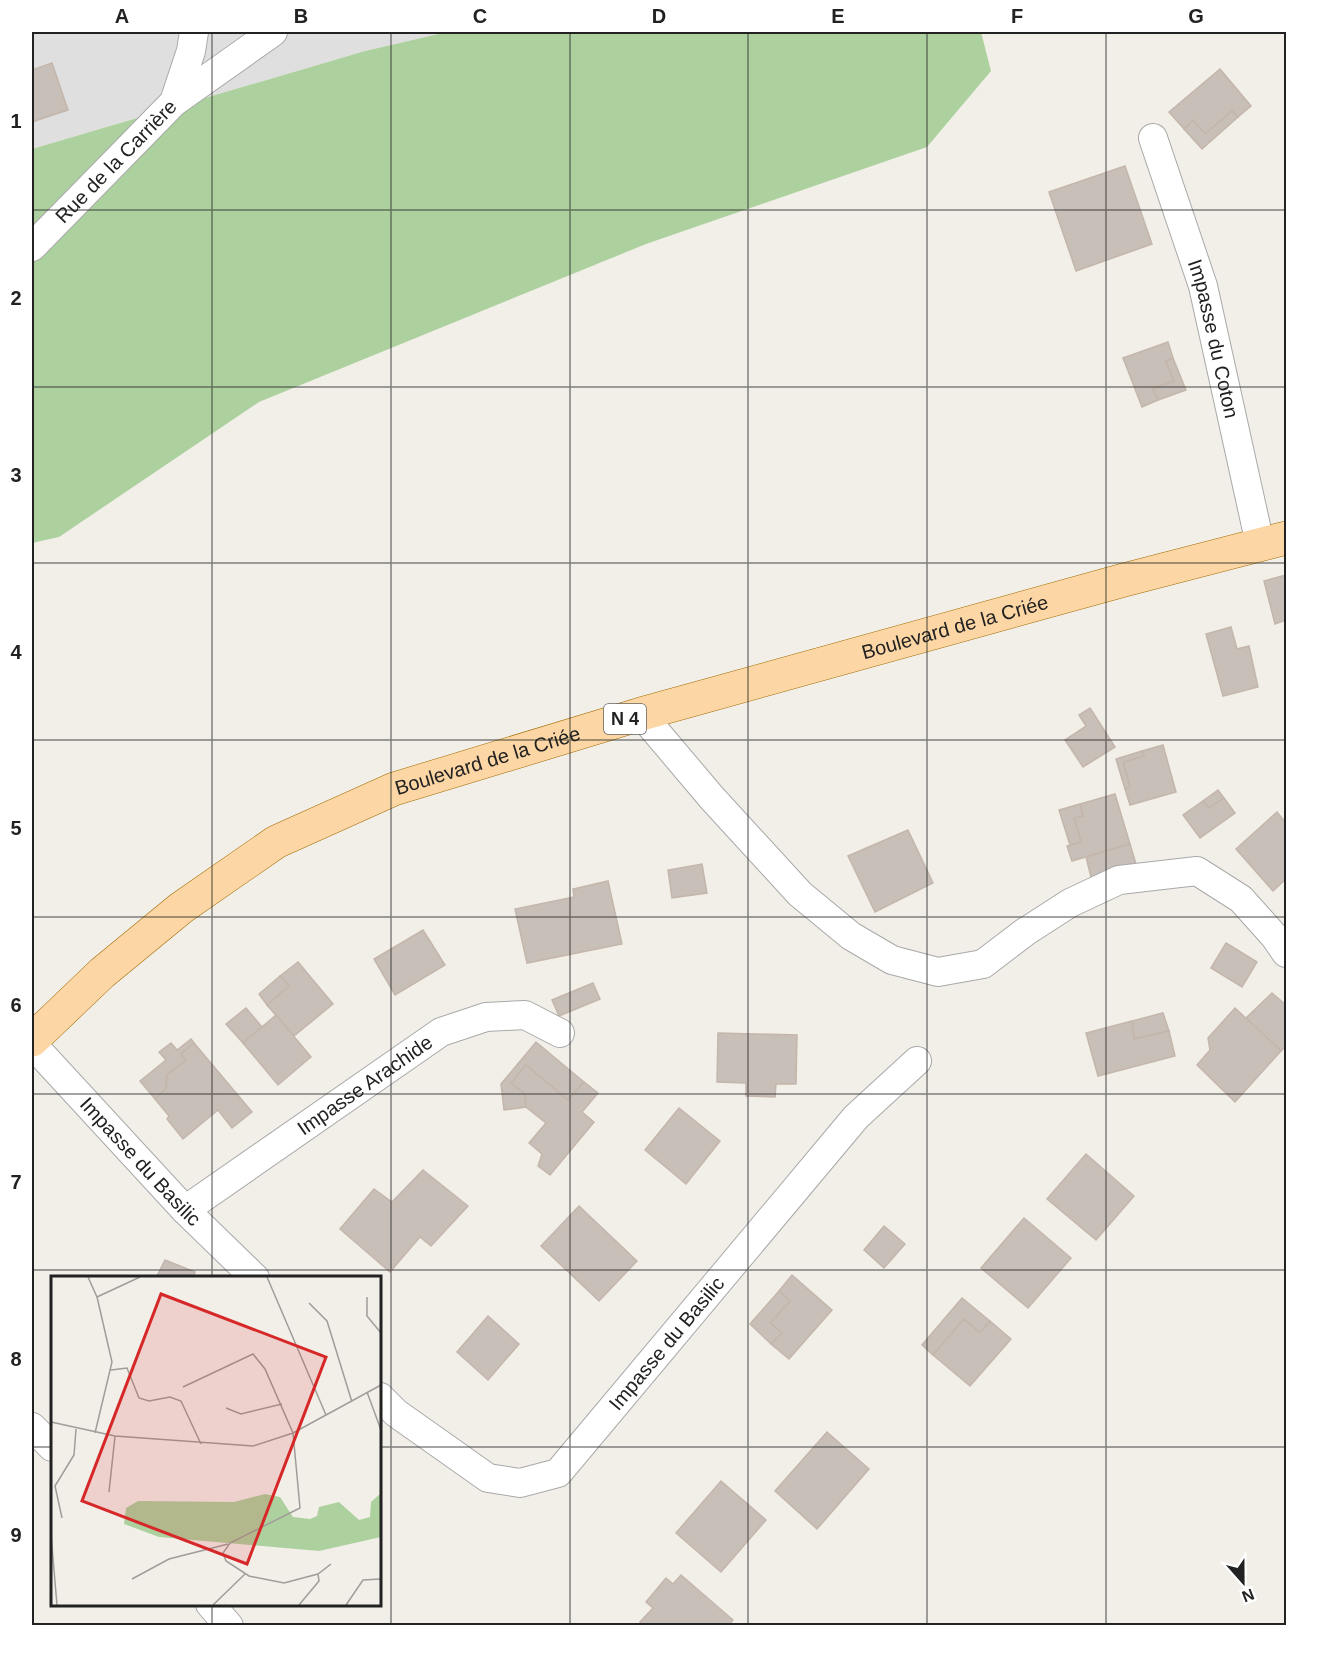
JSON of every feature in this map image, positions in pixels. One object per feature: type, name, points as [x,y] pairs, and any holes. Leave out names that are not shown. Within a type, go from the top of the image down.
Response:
[{"type":"main road","name":"Boulevard de la Criée","points":[[32,1042],[102,973],[172,916],[276,842],[394,789],[641,714],[1273,541]]},
{"type":"street","name":"Rue de la Carrière","points":[[32,247],[174,102],[191,51],[194,32]]},
{"type":"street","points":[[174,102],[273,32]]},
{"type":"street","name":"Impasse du Coton","points":[[1153,138],[1203,286],[1273,541]]},
{"type":"street","points":[[641,714],[712,798],[800,894],[851,936],[892,960],[938,972],[982,963],[1070,903],[1119,880],[1197,871],[1241,899],[1287,953]]},
{"type":"street","name":"Impasse Arachide","points":[[184,1210],[441,1032],[486,1017],[525,1015],[560,1033]]},
{"type":"street","name":"Impasse du Basilic","points":[[32,1042],[184,1210],[253,1276]]},
{"type":"street","name":"Impasse du Basilic","points":[[381,1398],[396,1413],[488,1478],[520,1484],[558,1473],[856,1117],[918,1062]]},
{"type":"street","points":[[32,1427],[51,1446]]},
{"type":"street","points":[[211,1606],[229,1626]]},
{"type":"shaded area","points":[[32,32],[447,32],[365,51],[32,149]]},
{"type":"green space","points":[[447,32],[981,32],[991,71],[927,147],[646,244],[259,402],[59,537],[32,543],[32,149],[365,51]]},
{"type":"building","points":[[52,63],[68,110],[32,122],[32,70]]},
{"type":"building","points":[[1220,69],[1251,106],[1238,117],[1232,111],[1205,134],[1193,120],[1184,129],[1169,112]]},
{"type":"building","points":[[1232,111],[1238,117],[1202,149],[1184,129],[1193,120],[1205,134]]},
{"type":"building","points":[[1125,166],[1152,244],[1076,271],[1049,192]]},
{"type":"building","points":[[1168,342],[1173,358],[1166,361],[1174,381],[1153,389],[1158,400],[1142,407],[1123,358]]},
{"type":"building","points":[[1173,358],[1186,390],[1158,400],[1153,389],[1174,381],[1166,361]]},
{"type":"building","points":[[1286,575],[1286,620],[1275,624],[1264,581]]},
{"type":"building","points":[[1231,627],[1237,649],[1249,646],[1258,687],[1223,696],[1206,634]]},
{"type":"building","points":[[1090,708],[1115,747],[1083,767],[1065,740],[1086,726],[1079,715]]},
{"type":"building","points":[[1163,745],[1176,792],[1130,805],[1125,789],[1130,787],[1123,762],[1144,756],[1142,751]]},
{"type":"building","points":[[1142,751],[1144,756],[1123,762],[1130,787],[1125,789],[1116,759]]},
{"type":"building","points":[[1218,790],[1224,798],[1209,808],[1203,801]]},
{"type":"building","points":[[1115,794],[1130,844],[1072,861],[1067,846],[1081,842],[1074,818],[1083,816],[1080,804]]},
{"type":"building","points":[[1224,798],[1235,813],[1200,838],[1183,815],[1203,801],[1209,808]]},
{"type":"building","points":[[1080,804],[1083,816],[1074,818],[1081,842],[1070,845],[1059,810]]},
{"type":"building","points":[[1277,812],[1286,823],[1286,879],[1273,891],[1236,849]]},
{"type":"building","points":[[908,830],[933,883],[875,912],[848,856]]},
{"type":"building","points":[[1130,844],[1136,864],[1091,877],[1086,857]]},
{"type":"building","points":[[702,864],[707,893],[672,898],[668,870]]},
{"type":"building","points":[[608,881],[622,944],[527,963],[515,909],[574,897],[573,889]]},
{"type":"building","points":[[423,930],[445,965],[395,995],[374,959]]},
{"type":"building","points":[[1226,943],[1257,962],[1242,987],[1211,968]]},
{"type":"building","points":[[298,962],[333,1004],[294,1036],[267,1005],[289,986],[280,976]]},
{"type":"building","points":[[280,976],[289,986],[267,1005],[259,994]]},
{"type":"building","points":[[593,983],[600,999],[559,1016],[552,1000]]},
{"type":"building","points":[[1272,993],[1286,1005],[1286,1046],[1281,1051],[1246,1018]]},
{"type":"building","points":[[246,1008],[262,1027],[243,1043],[226,1024]]},
{"type":"building","points":[[1235,1008],[1281,1051],[1235,1102],[1197,1065],[1210,1050],[1208,1038]]},
{"type":"building","points":[[1163,1013],[1169,1031],[1134,1039],[1132,1021]]},
{"type":"building","points":[[276,1015],[311,1057],[278,1085],[243,1043]]},
{"type":"building","points":[[1132,1021],[1134,1039],[1169,1031],[1175,1056],[1098,1076],[1086,1033]]},
{"type":"building","points":[[718,1033],[797,1035],[796,1084],[776,1084],[775,1097],[746,1096],[746,1083],[717,1082]]},
{"type":"building","points":[[191,1039],[194,1043],[181,1054],[186,1060],[167,1075],[166,1089],[155,1099],[140,1081],[166,1060],[159,1052],[171,1043],[177,1050]]},
{"type":"building","points":[[536,1042],[584,1082],[568,1100],[526,1065],[511,1083],[525,1094],[526,1107],[504,1110],[501,1084]]},
{"type":"building","points":[[194,1043],[252,1112],[232,1128],[218,1110],[183,1139],[155,1099],[166,1089],[167,1075],[186,1060],[181,1054]]},
{"type":"building","points":[[526,1065],[568,1100],[584,1082],[598,1093],[582,1112],[594,1122],[550,1175],[538,1166],[542,1154],[529,1143],[546,1123],[526,1107],[525,1094],[511,1083]]},
{"type":"building","points":[[679,1108],[720,1141],[686,1184],[645,1150]]},
{"type":"building","points":[[1086,1154],[1134,1196],[1096,1240],[1047,1199]]},
{"type":"building","points":[[423,1170],[468,1206],[431,1246],[420,1237],[390,1272],[340,1229],[374,1189],[392,1202]]},
{"type":"building","points":[[579,1206],[637,1261],[599,1301],[541,1246]]},
{"type":"building","points":[[1024,1218],[1071,1258],[1028,1308],[981,1268]]},
{"type":"building","points":[[884,1226],[905,1244],[884,1268],[864,1250]]},
{"type":"building","points":[[165,1260],[195,1272],[194,1276],[157,1276]]},
{"type":"building","points":[[792,1275],[832,1310],[789,1359],[771,1344],[782,1333],[770,1323],[790,1301],[779,1291]]},
{"type":"building","points":[[779,1291],[790,1301],[770,1323],[782,1333],[771,1344],[750,1324]]},
{"type":"building","points":[[962,1298],[990,1321],[980,1333],[964,1319],[933,1355],[922,1345]]},
{"type":"building","points":[[488,1316],[519,1344],[488,1380],[457,1352]]},
{"type":"building","points":[[964,1319],[980,1333],[990,1321],[1011,1339],[970,1386],[933,1355]]},
{"type":"building","points":[[827,1432],[869,1469],[817,1529],[775,1491]]},
{"type":"building","points":[[721,1481],[766,1520],[721,1572],[676,1533]]},
{"type":"building","points":[[681,1575],[733,1620],[728,1626],[645,1626],[640,1622],[653,1608],[646,1602],[666,1578],[673,1584]]}]
